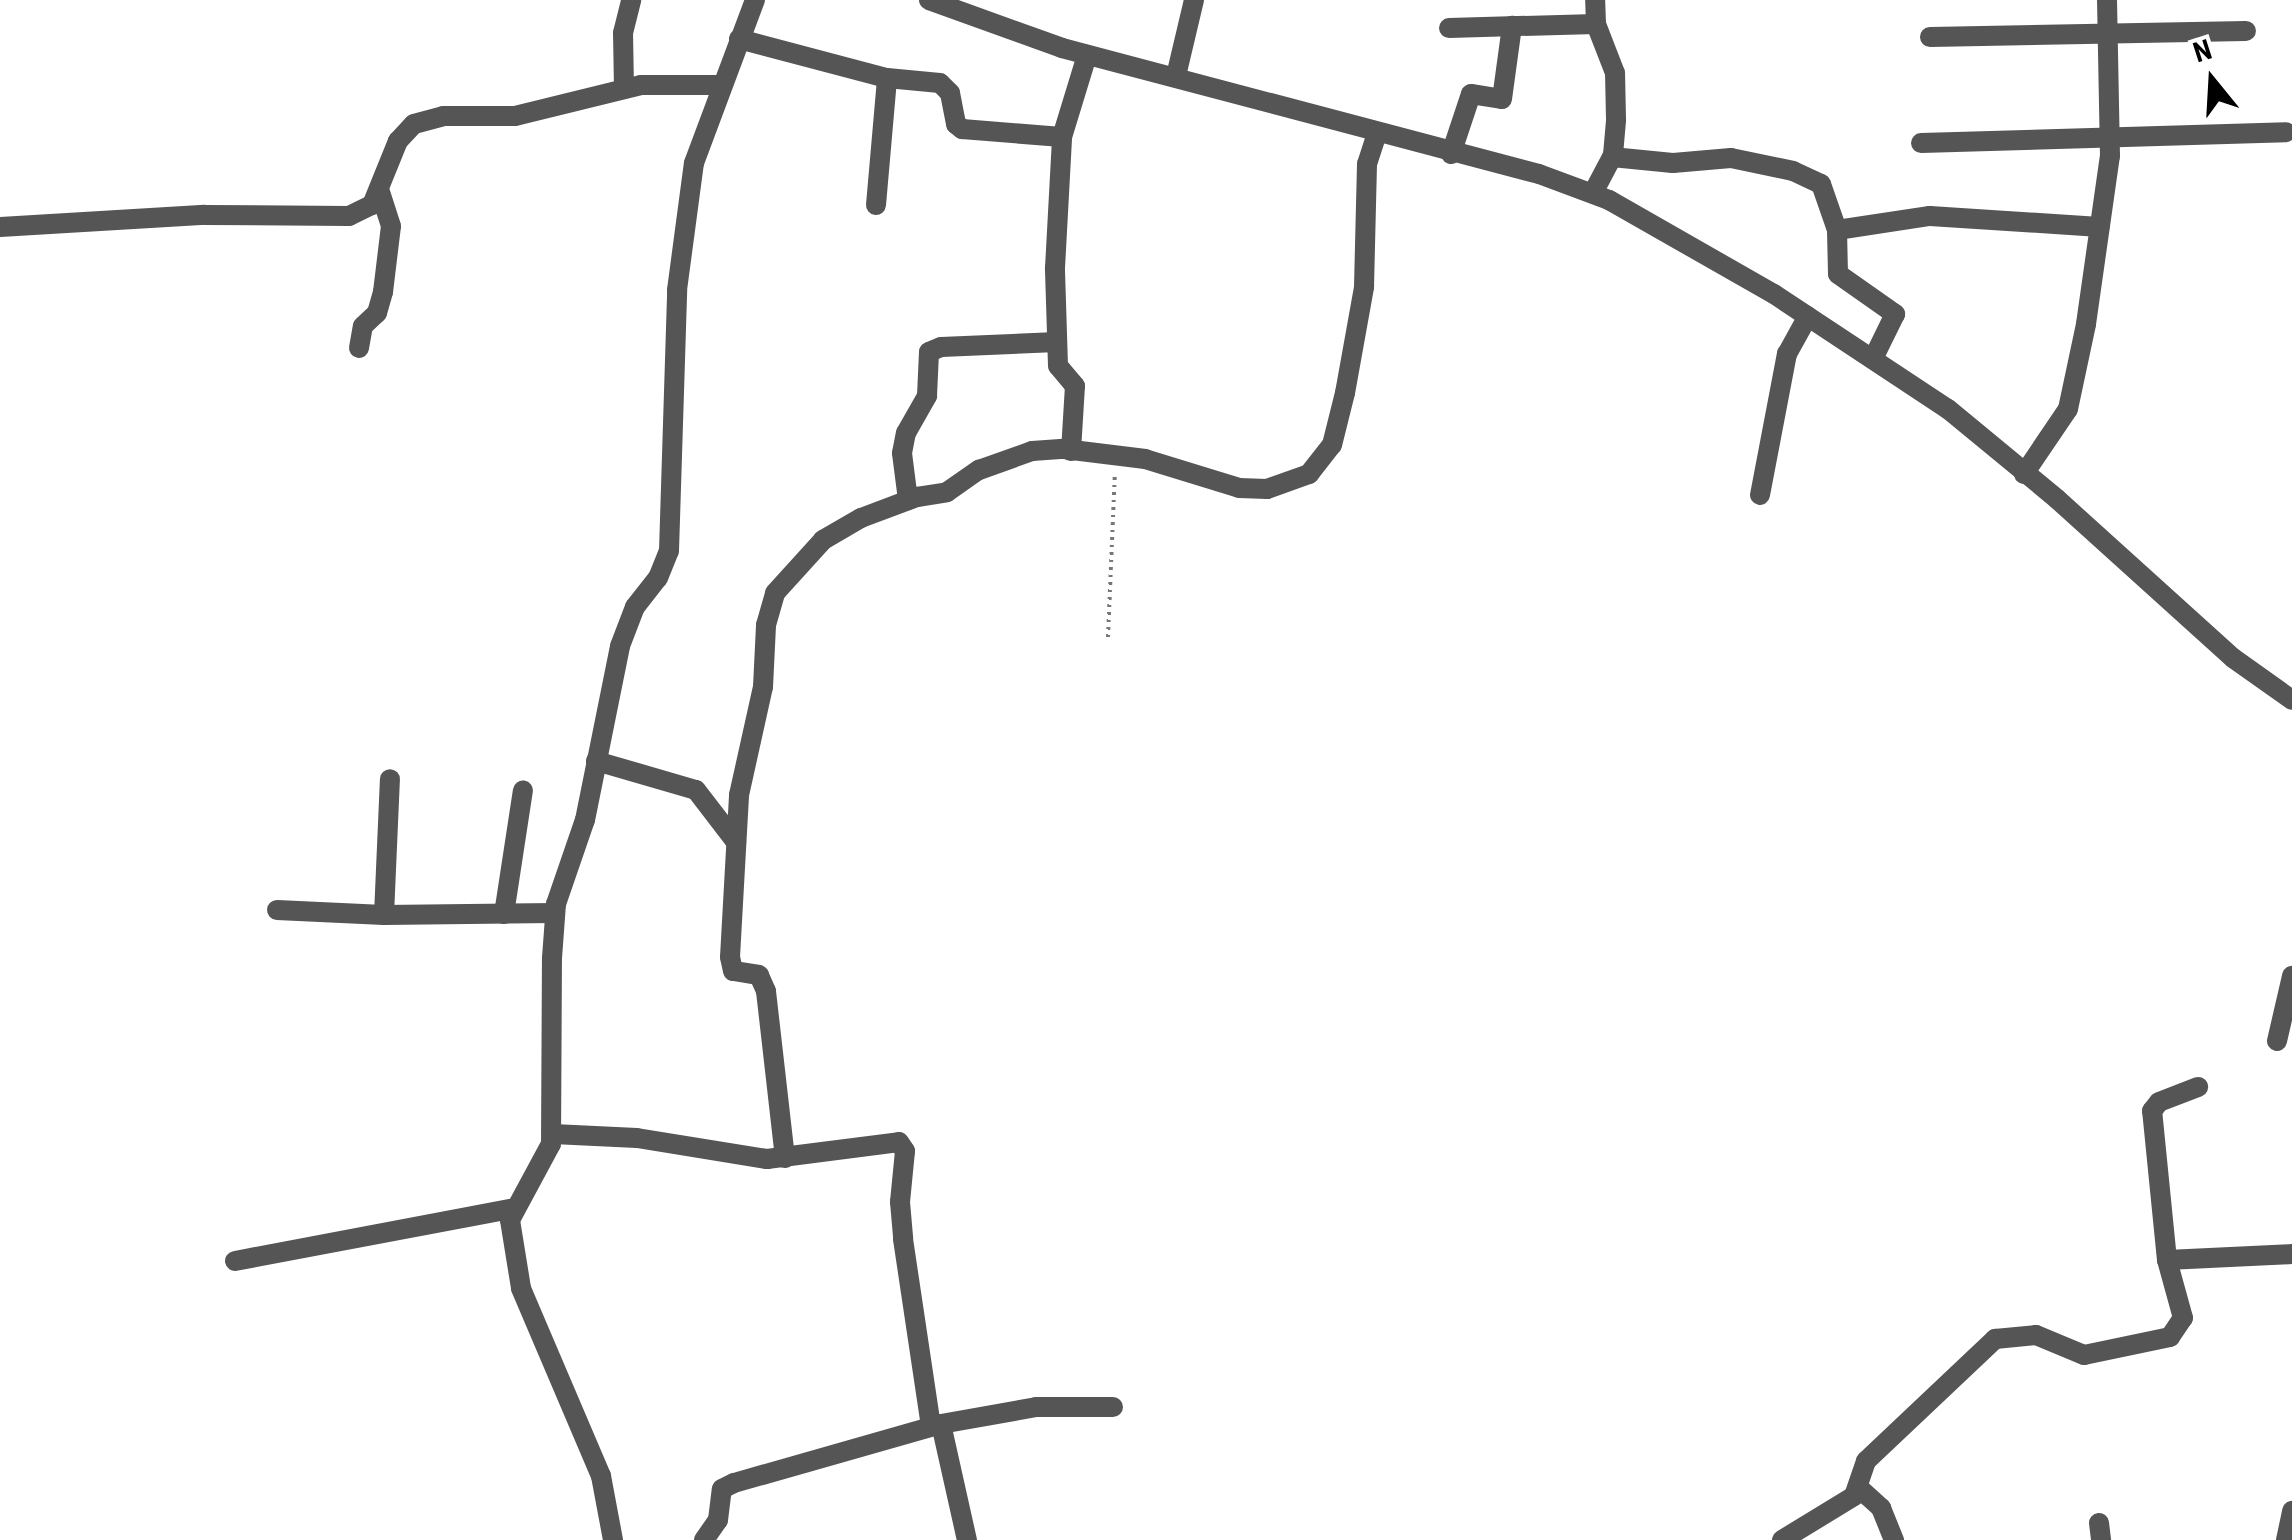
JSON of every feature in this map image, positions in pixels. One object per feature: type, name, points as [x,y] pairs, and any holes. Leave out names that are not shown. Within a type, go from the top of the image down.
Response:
[{"type":"street","points":[[624,89],[624,23],[631,0]]},
{"type":"street","points":[[613,1540],[600,1476],[521,1288],[509,1232],[515,1208],[548,1155],[553,1134],[555,913],[585,820],[606,698],[627,623],[658,578],[669,551],[676,290],[686,200],[694,163],[755,0]]},
{"type":"street","points":[[929,0],[970,7],[1087,55],[1176,76],[1376,134],[1453,145],[1539,174],[1605,172],[1731,158],[1793,172],[1825,189],[1837,230],[1836,270],[1840,278],[1890,308],[1895,317],[1874,359]]},
{"type":"street","points":[[1176,76],[1194,0]]},
{"type":"street","points":[[1595,0],[1596,24],[1614,73],[1605,172]]},
{"type":"street","points":[[2024,474],[2060,423],[2070,398],[2086,324],[2110,135],[2106,0]]},
{"type":"street","points":[[1450,28],[1596,24]]},
{"type":"street","points":[[1453,145],[1474,93],[1501,102],[1512,26]]},
{"type":"street","points":[[1930,38],[2246,31]]},
{"type":"street","points":[[739,39],[887,78],[940,83],[950,93],[956,124],[962,129],[1062,137]]},
{"type":"street","points":[[1072,451],[1074,386],[1058,366],[1055,268],[1062,137],[1087,55]]},
{"type":"street","points":[[876,205],[887,78]]},
{"type":"street","points":[[0,226],[205,216],[334,219],[361,212],[380,194],[398,141],[414,124],[442,116],[504,117],[660,83],[722,85]]},
{"type":"street","points":[[1921,144],[2286,132]]},
{"type":"street","points":[[785,1158],[766,991],[759,975],[737,974],[731,966],[739,795],[763,688],[766,625],[775,593],[823,540],[861,518],[908,500],[947,492],[980,470],[1050,448],[1160,462],[1239,488],[1292,484],[1322,462],[1338,429],[1358,320],[1367,164],[1376,134]]},
{"type":"street","points":[[1605,172],[1808,316],[1948,409],[2058,499],[2233,658],[2292,700]]},
{"type":"street","points":[[360,348],[365,322],[380,308],[385,275],[390,217],[380,194]]},
{"type":"street","points":[[1837,230],[1930,216],[2100,227]]},
{"type":"street","points":[[1760,494],[1786,354],[1808,316]]},
{"type":"street","points":[[908,500],[902,453],[906,433],[927,396],[929,352],[941,347],[1057,342]]},
{"type":"street","points":[[596,760],[696,790],[736,842]]},
{"type":"street","points":[[384,915],[390,779]]},
{"type":"street","points":[[504,914],[524,790]]},
{"type":"street","points":[[277,910],[384,915],[555,913]]},
{"type":"street","points":[[2277,1040],[2292,976]]},
{"type":"street","points":[[1782,1540],[1859,1488],[1866,1461],[1876,1450],[1995,1339],[2036,1334],[2084,1355],[2178,1332],[2182,1306],[2167,1260],[2152,1112],[2159,1102],[2198,1088]]},
{"type":"street","points":[[553,1134],[636,1138],[756,1158],[785,1158],[895,1141],[904,1147],[900,1202],[903,1239],[936,1425],[966,1540]]},
{"type":"street","points":[[235,1261],[515,1208]]},
{"type":"street","points":[[2167,1260],[2292,1254]]},
{"type":"street","points":[[704,1540],[718,1520],[721,1493],[726,1486],[936,1425],[1036,1408],[1113,1406]]},
{"type":"street","points":[[1859,1488],[1880,1508],[1894,1540]]},
{"type":"street","points":[[2286,1540],[2292,1511]]},
{"type":"path","points":[[1108,637],[1115,458]]}]
